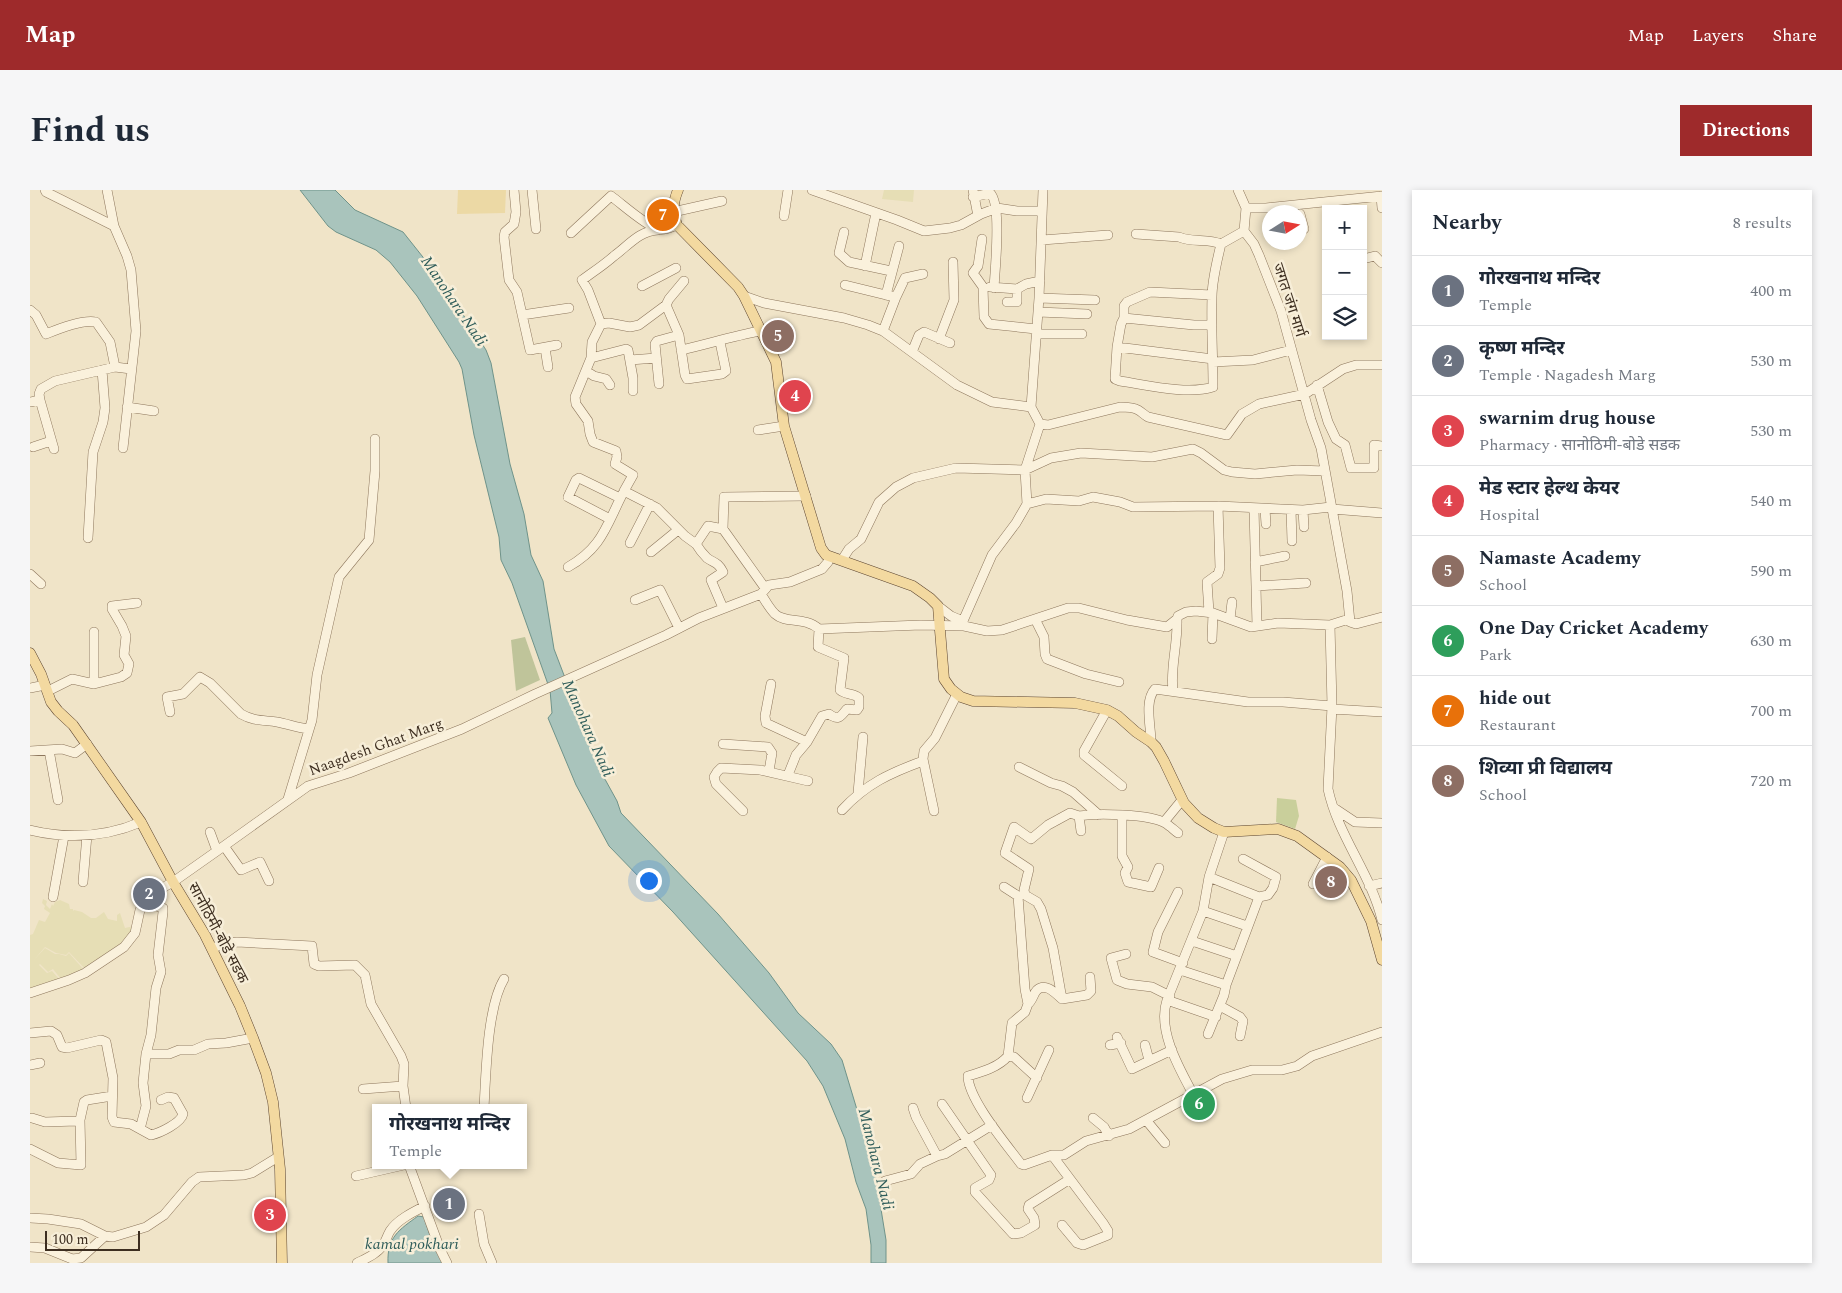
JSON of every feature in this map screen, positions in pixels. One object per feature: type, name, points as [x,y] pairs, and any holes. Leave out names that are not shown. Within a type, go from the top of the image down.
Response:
[{"type":"main road","points":[[678,190],[674,199],[673,212],[677,225],[738,287],[776,362],[784,426],[820,548],[829,557],[913,586],[938,606],[944,679],[950,689],[961,697],[980,702],[1041,701],[1075,703],[1107,710],[1152,742],[1164,761],[1182,800],[1198,818],[1224,832],[1278,829],[1297,836],[1327,857],[1340,867],[1351,880],[1380,943],[1382,960]]},
{"type":"main road","name":"सानोठिमी-बोडे सडक","points":[[30,653],[58,711],[73,725],[141,822],[173,882],[212,948],[253,1038],[266,1073],[273,1102],[278,1157],[282,1263]]},
{"type":"street","points":[[45,190],[114,226]]},
{"type":"street","points":[[107,190],[114,226],[131,270],[136,332],[123,448]]},
{"type":"street","points":[[514,190],[516,212],[514,224],[505,232],[504,237],[509,280],[517,292],[530,350],[557,345]]},
{"type":"street","points":[[532,190],[536,229]]},
{"type":"street","points":[[784,216],[788,190]]},
{"type":"street","points":[[812,190],[924,231],[961,225],[997,208],[1042,211]]},
{"type":"street","points":[[963,623],[992,555],[1000,541],[1016,523],[1027,504],[1024,470],[1040,424],[1031,408],[1040,281],[1042,190]]},
{"type":"street","points":[[1220,244],[1244,231],[1246,208],[1238,190]]},
{"type":"street","points":[[981,214],[977,211],[973,193],[990,192],[994,196],[997,208],[994,288]]},
{"type":"street","points":[[571,233],[608,193],[658,230]]},
{"type":"street","points":[[1307,208],[1357,194],[1381,196],[1382,208]]},
{"type":"street","points":[[673,212],[722,201]]},
{"type":"street","points":[[1246,208],[1262,208]]},
{"type":"street","points":[[865,266],[876,213]]},
{"type":"street","points":[[568,567],[584,558],[595,546],[633,475],[615,464],[616,451],[593,442],[588,421],[576,404],[575,397],[591,358],[592,342],[600,324],[588,290],[582,280],[606,263],[635,238],[647,232],[677,225]]},
{"type":"street","name":"जगत जंग मार्ग","points":[[1244,231],[1254,244],[1281,311],[1311,420],[1321,448],[1347,592],[1349,619]]},
{"type":"street","points":[[844,232],[839,253],[849,262],[891,271]]},
{"type":"street","points":[[1136,234],[1179,237],[1185,240],[1210,239],[1220,244]]},
{"type":"street","points":[[1042,240],[1108,235]]},
{"type":"street","points":[[982,239],[978,266],[973,273],[983,287],[984,317],[989,324],[1036,331],[1082,334]]},
{"type":"street","points":[[1212,295],[1150,292],[1127,302],[1124,306],[1124,318],[1121,324],[1117,347],[1115,378],[1120,381],[1175,388],[1206,389],[1213,387],[1212,295],[1220,244]]},
{"type":"street","points":[[886,294],[899,246]]},
{"type":"street","points":[[1367,258],[1375,256],[1382,263]]},
{"type":"street","points":[[939,340],[954,300],[953,262]]},
{"type":"street","points":[[642,286],[676,268]]},
{"type":"street","points":[[883,332],[905,278],[923,274]]},
{"type":"street","points":[[600,324],[609,323],[630,327],[639,325],[666,305],[684,281]]},
{"type":"street","points":[[983,287],[1017,289],[1026,284],[1040,281]]},
{"type":"street","points":[[845,285],[896,297]]},
{"type":"street","points":[[1007,302],[1017,302],[1017,289]]},
{"type":"street","points":[[744,296],[764,303],[857,321],[883,332],[957,385],[992,402],[1031,408]]},
{"type":"street","points":[[1039,298],[1095,300]]},
{"type":"street","points":[[666,305],[679,335],[687,378],[722,374],[726,371],[727,367],[720,342]]},
{"type":"street","points":[[522,315],[569,308]]},
{"type":"street","points":[[30,310],[36,315],[46,334],[84,322],[96,322],[110,342],[115,368]]},
{"type":"street","points":[[1038,312],[1087,314]]},
{"type":"street","points":[[1124,318],[1212,325]]},
{"type":"street","points":[[681,350],[760,331]]},
{"type":"street","points":[[912,352],[919,335],[924,332],[939,340],[950,343]]},
{"type":"street","points":[[659,384],[655,347],[657,341],[679,335]]},
{"type":"street","points":[[1117,347],[1213,361],[1253,360],[1291,350]]},
{"type":"street","points":[[544,348],[548,367]]},
{"type":"street","points":[[591,358],[624,349],[628,350],[634,391]]},
{"type":"street","points":[[630,360],[656,358]]},
{"type":"street","points":[[1040,424],[1048,425],[1126,407],[1139,410],[1148,417],[1227,435],[1242,414],[1259,404],[1304,394],[1342,369],[1356,364],[1382,365]]},
{"type":"street","points":[[33,447],[52,445],[40,400],[39,394],[41,389],[49,383],[102,370],[115,368],[131,369]]},
{"type":"street","points":[[88,538],[93,452],[102,427],[105,408],[102,370]]},
{"type":"street","points":[[586,371],[594,376],[606,379],[610,385]]},
{"type":"street","points":[[1318,385],[1328,422],[1336,439],[1345,445],[1351,468],[1378,467],[1374,445],[1382,446]]},
{"type":"street","points":[[30,402],[40,400]]},
{"type":"street","points":[[127,407],[154,411]]},
{"type":"street","points":[[758,430],[784,426]]},
{"type":"street","points":[[288,800],[312,720],[317,675],[339,577],[369,540],[375,471],[375,439]]},
{"type":"street","points":[[842,560],[849,549],[861,539],[879,502],[896,487],[913,478],[956,468],[1024,470],[1051,458],[1069,455],[1152,457],[1193,450],[1201,453],[1224,470],[1232,472],[1255,474],[1297,470],[1325,471]]},
{"type":"street","points":[[610,519],[568,497],[576,480],[579,478],[657,508],[678,530],[696,544],[709,560],[716,562],[722,570],[723,572],[711,580],[723,608]]},
{"type":"street","points":[[806,496],[724,497],[723,529],[763,591],[775,614],[781,618],[808,621],[819,629],[921,625],[939,627],[963,623]]},
{"type":"street","points":[[1027,504],[1046,498],[1079,501],[1084,498],[1093,498],[1120,502],[1132,507],[1218,506],[1291,510],[1331,508],[1382,513]]},
{"type":"street","points":[[630,542],[650,504]]},
{"type":"street","points":[[1212,639],[1207,582],[1218,574],[1223,554],[1218,506]]},
{"type":"street","points":[[1254,508],[1257,626]]},
{"type":"street","points":[[1265,509],[1266,524]]},
{"type":"street","points":[[1291,510],[1292,541]]},
{"type":"street","points":[[1303,510],[1304,527]]},
{"type":"street","points":[[696,544],[708,526],[723,529]]},
{"type":"street","points":[[652,552],[678,530]]},
{"type":"street","points":[[1255,562],[1285,556]]},
{"type":"street","name":"Naagdesh Ghat Marg","points":[[146,902],[164,887],[316,782],[349,773],[425,745],[478,722],[521,700],[699,618],[763,591],[769,585],[790,582],[822,570],[829,557]]},
{"type":"street","points":[[30,574],[41,584]]},
{"type":"street","points":[[1257,586],[1303,587]]},
{"type":"street","points":[[635,600],[660,590],[679,628]]},
{"type":"street","points":[[30,688],[46,688],[72,679],[94,684],[128,674],[129,664],[124,655],[126,636],[112,606],[137,602]]},
{"type":"street","points":[[938,606],[963,623],[987,631],[1002,630],[1068,608],[1092,610],[1151,625],[1168,627],[1178,616],[1186,612],[1211,612],[1241,622],[1248,627],[1278,623],[1330,626],[1349,619],[1350,622],[1356,624],[1382,617]]},
{"type":"street","points":[[1230,619],[1234,607]]},
{"type":"street","points":[[1035,619],[1044,637],[1047,659],[1086,674],[1119,682]]},
{"type":"street","points":[[1173,691],[1173,659],[1178,636],[1176,620]]},
{"type":"street","points":[[1330,626],[1332,708],[1328,789],[1331,806],[1378,906],[1382,920]]},
{"type":"street","points":[[788,775],[796,755],[807,742],[822,716],[829,714],[839,719],[847,709],[856,710],[860,703],[857,696],[843,693],[840,690],[844,658],[818,647],[819,629]]},
{"type":"street","points":[[94,632],[94,684]]},
{"type":"street","points":[[170,712],[167,697],[183,694],[200,677],[210,683],[241,714],[247,717],[259,721],[278,722],[309,729]]},
{"type":"street","points":[[771,684],[765,716],[766,724],[807,742]]},
{"type":"street","points":[[1152,742],[1149,701],[1155,689],[1248,702],[1283,702],[1382,712]]},
{"type":"street","points":[[934,811],[923,761],[924,751],[935,738],[957,694]]},
{"type":"street","points":[[1107,710],[1084,751],[1084,755],[1122,786]]},
{"type":"street","points":[[858,793],[863,737]]},
{"type":"street","points":[[30,751],[62,749],[75,753],[87,744]]},
{"type":"street","points":[[723,744],[768,747],[772,753],[769,771]]},
{"type":"street","points":[[49,750],[58,800]]},
{"type":"street","points":[[842,810],[858,793],[872,783],[923,761]]},
{"type":"street","points":[[1019,767],[1073,792],[1100,816]]},
{"type":"street","points":[[742,811],[716,784],[714,777],[721,768],[769,771],[808,781]]},
{"type":"street","points":[[1164,822],[1182,800]]},
{"type":"street","points":[[1331,806],[1355,822],[1382,823]]},
{"type":"street","points":[[1028,1004],[1025,989],[1021,895],[1030,871],[1029,868],[1005,853],[1014,826],[1031,839],[1048,825],[1070,813],[1079,816],[1090,814],[1100,816],[1122,815],[1164,822],[1178,833]]},
{"type":"street","points":[[1122,815],[1122,856],[1128,867],[1125,873],[1128,882],[1151,887],[1159,868]]},
{"type":"street","points":[[1079,816],[1081,831]]},
{"type":"street","points":[[30,830],[64,836],[87,835],[121,829],[141,822]]},
{"type":"street","points":[[210,832],[221,849],[240,870],[260,862],[269,881]]},
{"type":"street","points":[[1193,1094],[1174,1058],[1164,1018],[1164,1008],[1203,911],[1209,876],[1224,832]]},
{"type":"street","points":[[84,882],[87,835]]},
{"type":"street","points":[[53,897],[64,836]]},
{"type":"street","points":[[1314,884],[1327,857]]},
{"type":"street","points":[[1209,876],[1259,897],[1268,895],[1273,888],[1276,877],[1243,859]]},
{"type":"street","points":[[1369,886],[1382,884]]},
{"type":"street","points":[[1004,887],[1037,902],[1041,909],[1053,948],[1062,999]]},
{"type":"street","points":[[1178,892],[1161,924],[1153,952],[1226,985]]},
{"type":"street","points":[[1208,1034],[1216,1017],[1247,926],[1259,897]]},
{"type":"street","points":[[30,993],[85,973],[124,947],[135,933],[140,910],[146,902],[163,908],[158,955],[161,972],[156,988],[151,1035],[146,1054],[143,1083],[146,1106],[140,1129]]},
{"type":"street","points":[[1203,911],[1247,926]]},
{"type":"street","points":[[1192,941],[1237,956]]},
{"type":"street","points":[[212,948],[237,942],[312,946],[314,964],[319,966],[355,965],[365,975],[371,1004],[401,1056],[404,1070],[403,1086],[405,1104]]},
{"type":"street","points":[[1126,954],[1111,958],[1117,980],[1127,984],[1152,987],[1169,998],[1216,1017]]},
{"type":"street","points":[[1090,977],[1091,991],[1086,995],[1062,999],[1050,989],[1042,988],[1037,990],[1024,1012],[1012,1023],[1008,1056],[1005,1060],[968,1076],[968,1085],[992,1125],[1021,1164],[1024,1165],[1052,1155],[1064,1155],[1086,1141],[1129,1130],[1222,1079],[1252,1070],[1282,1070],[1297,1066],[1312,1056],[1382,1032]]},
{"type":"street","points":[[484,1104],[491,1024],[497,990],[504,979]]},
{"type":"street","points":[[1220,1006],[1240,1017],[1243,1021],[1240,1036]]},
{"type":"street","points":[[30,1034],[52,1031],[57,1035],[62,1047],[67,1048],[101,1040],[106,1042],[112,1078],[112,1120],[131,1124],[154,1134],[182,1119],[183,1114],[174,1098],[168,1097],[161,1100]]},
{"type":"street","points":[[146,1054],[169,1054],[179,1050],[194,1050],[208,1044],[253,1038]]},
{"type":"street","points":[[1110,1045],[1119,1040],[1127,1063],[1132,1069],[1172,1050]]},
{"type":"street","points":[[1145,1045],[1149,1060]]},
{"type":"street","points":[[1027,1098],[1049,1050]]},
{"type":"street","points":[[1008,1056],[1014,1057],[1037,1078]]},
{"type":"street","points":[[30,1065],[40,1063]]},
{"type":"street","points":[[363,1089],[403,1086]]},
{"type":"street","points":[[30,1149],[58,1163],[81,1165],[80,1120],[84,1102],[112,1096]]},
{"type":"street","points":[[942,1104],[991,1175],[989,1180],[975,1188],[975,1192],[1013,1234],[1020,1233],[1035,1225],[1034,1218],[1028,1209],[1029,1206],[1070,1179]]},
{"type":"street","points":[[913,1108],[937,1156]]},
{"type":"street","points":[[32,1118],[45,1122],[80,1120]]},
{"type":"street","points":[[1093,1118],[1104,1127],[1109,1136]]},
{"type":"street","points":[[1146,1120],[1165,1143]]},
{"type":"street","points":[[885,1181],[911,1174],[920,1164],[945,1154],[992,1125]]},
{"type":"street","points":[[1052,1155],[1108,1231],[1108,1235],[1083,1246],[1076,1243],[1062,1226]]},
{"type":"street","points":[[30,1218],[48,1218],[81,1224],[105,1236],[113,1237],[146,1227],[164,1215],[192,1182],[199,1177],[252,1173],[278,1157]]},
{"type":"street","points":[[356,1176],[387,1169]]},
{"type":"street","points":[[411,1169],[447,1263]]},
{"type":"street","points":[[357,1263],[376,1253],[382,1247],[390,1231],[397,1224],[425,1206]]},
{"type":"street","points":[[479,1214],[484,1244],[492,1263]]},
{"type":"street","points":[[30,1247],[45,1248],[72,1259],[81,1258],[105,1236]]},
{"type":"shaded area","points":[[884,190],[914,190],[913,202],[882,199]]},
{"type":"shaded area","points":[[43,899],[47,901],[46,905],[50,909],[52,904],[53,906],[55,902],[60,900],[69,904],[70,909],[73,909],[73,911],[82,912],[91,918],[96,918],[104,912],[108,919],[117,921],[117,915],[120,913],[125,928],[139,925],[138,932],[86,970],[69,952],[66,955],[56,953],[45,947],[34,960],[45,948],[55,954],[66,956],[69,953],[85,971],[64,980],[53,969],[48,972],[40,964],[47,973],[52,971],[59,979],[30,991],[30,935],[33,934],[39,920],[45,922],[50,913],[44,909]]},
{"type":"green space","points":[[525,637],[540,680],[516,691],[511,640]]},
{"type":"green space","points":[[1277,798],[1296,800],[1299,816],[1295,829],[1276,822]]},
{"type":"sand","points":[[458,190],[506,190],[505,213],[457,214]]},
{"type":"water","name":"Manohara Nadi","points":[[300,190],[335,190],[355,210],[403,232],[438,276],[486,350],[491,363],[510,464],[524,514],[531,555],[543,581],[554,649],[601,772],[617,801],[621,813],[718,914],[769,973],[798,1013],[831,1044],[842,1060],[874,1166],[886,1240],[886,1263],[871,1263],[871,1245],[866,1209],[856,1182],[845,1139],[823,1086],[807,1061],[673,912],[609,846],[576,785],[548,718],[552,713],[550,690],[512,583],[501,560],[499,537],[474,435],[462,369],[459,362],[417,296],[390,262],[376,250],[336,232],[328,226]]},
{"type":"water","name":"kamal pokhari","points":[[418,1216],[424,1217],[433,1245],[446,1263],[388,1263],[388,1254],[392,1240],[400,1230]]},
{"type":"place","name":"hide out","points":[[663,215]]},
{"type":"place","name":"Namaste Academy","points":[[778,336]]},
{"type":"place","name":"मेड स्टार हेल्थ केयर","points":[[795,396]]},
{"type":"place","name":"शिव्या प्री विद्यालय","points":[[1331,882]]},
{"type":"place","name":"कृष्ण मन्दिर","points":[[149,894]]},
{"type":"place","name":"One Day Cricket Academy","points":[[1199,1104]]},
{"type":"place","name":"गोरखनाथ मन्दिर","points":[[449,1204]]},
{"type":"place","name":"swarnim drug house","points":[[270,1215]]}]
